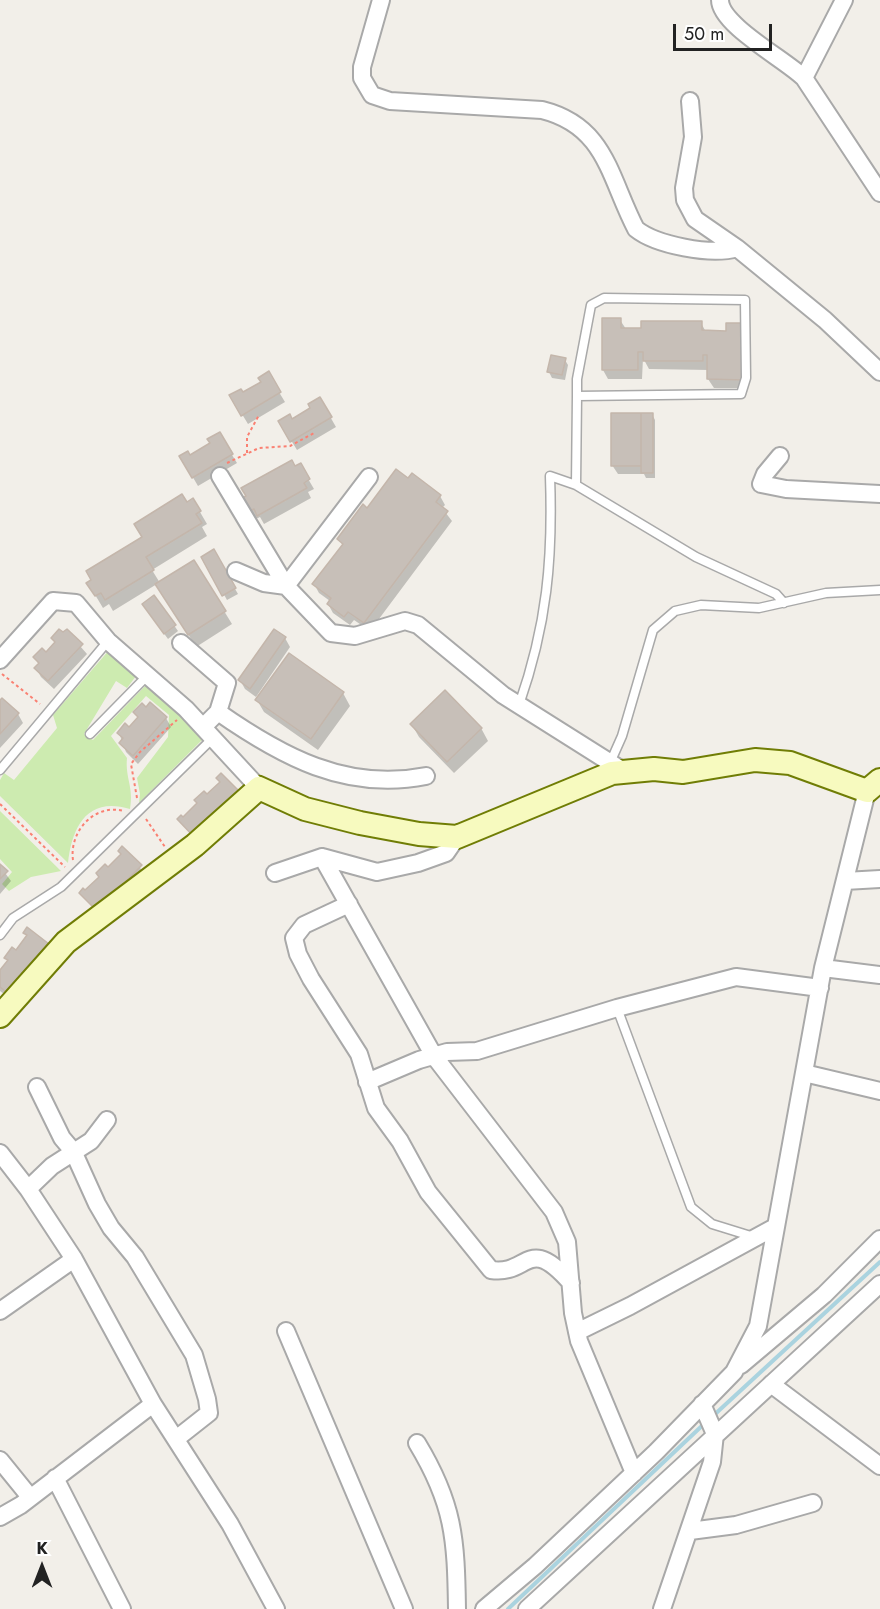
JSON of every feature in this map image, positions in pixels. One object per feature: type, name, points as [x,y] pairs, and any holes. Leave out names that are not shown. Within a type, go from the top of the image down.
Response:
[{"type":"street","points":[[381,0],[362,67],[362,78],[372,95],[390,101],[542,111],[559,115],[577,124],[601,149],[636,229],[647,237],[713,250],[736,248]]},
{"type":"street","points":[[720,0],[720,5],[733,24],[792,66],[804,78],[880,193]]},
{"type":"street","points":[[804,78],[844,0]]},
{"type":"street","points":[[690,101],[693,137],[684,188],[685,200],[694,219],[736,248],[825,320],[880,372]]},
{"type":"street","points":[[780,456],[765,474],[761,484],[786,489],[880,494]]},
{"type":"street","points":[[220,476],[286,586],[331,633],[355,636],[405,621],[418,625],[476,675],[617,767],[684,772],[754,760],[790,763],[874,786],[845,881],[824,968],[758,1326],[734,1372]]},
{"type":"street","points":[[286,586],[369,477]]},
{"type":"street","points":[[236,571],[264,583],[286,586]]},
{"type":"street","points":[[0,660],[53,601],[76,603],[108,641],[190,713],[259,788],[305,809],[419,834],[457,837],[612,773],[617,767]]},
{"type":"street","points":[[181,643],[227,682],[209,732]]},
{"type":"street","points":[[218,712],[268,747],[308,766],[339,776],[369,780],[410,779],[426,776]]},
{"type":"street","points":[[0,1016],[66,942],[189,851],[259,788]]},
{"type":"street","points":[[275,873],[322,857],[377,872],[418,863],[446,853],[457,837]]},
{"type":"street","points":[[322,857],[434,1056],[554,1212],[567,1242],[577,1332],[634,1473]]},
{"type":"street","points":[[845,881],[880,879]]},
{"type":"street","points":[[349,904],[304,925],[294,938],[298,954],[311,979],[359,1054],[376,1108],[400,1141],[428,1192],[491,1270],[501,1272],[529,1258],[553,1263],[571,1283]]},
{"type":"street","points":[[824,968],[880,975]]},
{"type":"street","points":[[368,1082],[447,1052],[477,1051],[617,1008],[736,977],[820,988]]},
{"type":"street","points":[[804,1073],[880,1091]]},
{"type":"street","points":[[37,1087],[62,1138],[73,1151],[97,1204],[111,1228],[135,1257],[194,1355],[209,1413],[176,1439]]},
{"type":"street","points":[[28,1189],[52,1166],[92,1141],[107,1120]]},
{"type":"street","points":[[0,1153],[28,1189],[74,1259],[153,1404],[230,1524],[276,1609]]},
{"type":"street","points":[[577,1332],[630,1306],[775,1227]]},
{"type":"street","points":[[484,1609],[535,1566],[634,1473],[734,1372],[824,1295],[880,1239]]},
{"type":"street","points":[[0,1311],[74,1259]]},
{"type":"street","points":[[527,1609],[880,1284]]},
{"type":"street","points":[[286,1331],[404,1609]]},
{"type":"street","points":[[771,1384],[880,1466]]},
{"type":"street","points":[[0,1517],[153,1404]]},
{"type":"street","points":[[662,1609],[712,1462],[715,1434],[702,1404]]},
{"type":"street","points":[[417,1443],[437,1476],[446,1498],[457,1564],[457,1609]]},
{"type":"street","points":[[0,1460],[30,1497]]},
{"type":"street","points":[[55,1478],[122,1609]]},
{"type":"street","points":[[690,1531],[736,1525],[813,1503]]},
{"type":"lane","points":[[576,485],[577,379],[591,304],[604,298],[745,300],[746,378],[741,394],[577,396]]},
{"type":"lane","points":[[519,705],[535,660],[549,579],[552,542],[550,476],[576,485],[696,557],[776,594],[784,603]]},
{"type":"lane","points":[[617,767],[622,736],[653,630],[675,611],[692,606],[745,609],[784,603],[826,592],[880,590]]},
{"type":"lane","points":[[0,770],[108,641]]},
{"type":"lane","points":[[90,734],[148,675]]},
{"type":"lane","points":[[0,935],[13,918],[61,887],[135,814],[209,732]]},
{"type":"lane","points":[[617,1008],[691,1207],[712,1224],[756,1237]]},
{"type":"path","points":[[247,453],[247,437],[259,415]]},
{"type":"path","points":[[220,476],[222,465],[247,453],[259,448],[290,446],[314,433]]},
{"type":"path","points":[[0,672],[19,685],[49,712]]},
{"type":"path","points":[[135,814],[137,793],[131,764],[172,722],[190,713]]},
{"type":"path","points":[[0,804],[73,875]]},
{"type":"green space","points":[[110,649],[134,671],[136,676],[127,688],[116,681],[84,734],[93,740],[146,685],[191,719],[203,739],[139,803],[137,778],[168,737],[169,715],[146,696],[111,736],[127,758],[131,795],[130,809],[115,806],[103,807],[84,818],[73,838],[68,863],[0,796],[0,780],[4,773],[14,780],[57,728],[53,715]]},
{"type":"green space","points":[[0,811],[61,871],[31,877],[9,891],[2,884],[12,872],[0,859]]},
{"type":"building","points":[[602,318],[621,318],[621,328],[641,328],[641,321],[702,321],[702,330],[726,331],[726,323],[744,323],[743,380],[707,379],[707,355],[703,355],[703,361],[643,361],[643,352],[638,352],[638,370],[602,370]]},
{"type":"building","points":[[551,355],[566,358],[562,375],[547,372]]},
{"type":"building","points":[[269,371],[281,392],[241,416],[229,395],[241,389],[243,392],[261,382],[258,378]]},
{"type":"building","points":[[320,397],[332,417],[290,442],[278,421],[290,414],[292,419],[310,408],[308,404]]},
{"type":"building","points":[[611,413],[641,413],[641,466],[611,466]]},
{"type":"building","points":[[641,413],[653,413],[653,473],[641,473]]},
{"type":"building","points":[[220,432],[233,454],[192,478],[179,456],[188,451],[190,455],[210,443],[207,439]]},
{"type":"building","points":[[292,460],[295,466],[301,463],[310,479],[304,483],[307,488],[257,516],[254,509],[248,512],[240,499],[246,496],[241,488]]},
{"type":"building","points":[[396,469],[408,478],[412,473],[441,495],[436,502],[448,511],[364,623],[348,612],[344,617],[327,604],[331,598],[312,584],[343,544],[337,539],[363,504],[367,508]]},
{"type":"building","points":[[182,494],[187,502],[193,498],[201,511],[196,514],[202,523],[146,557],[154,570],[105,600],[101,593],[95,596],[86,583],[91,580],[86,571],[142,537],[134,524]]},
{"type":"building","points":[[214,549],[236,588],[222,596],[201,557]]},
{"type":"building","points":[[194,560],[226,611],[188,635],[155,584]]},
{"type":"building","points":[[154,595],[176,625],[164,634],[142,604]]},
{"type":"building","points":[[59,629],[63,632],[67,629],[83,644],[48,681],[34,668],[39,663],[33,657],[42,648],[46,652],[55,642],[51,638]]},
{"type":"building","points":[[274,629],[286,637],[250,689],[238,680]]},
{"type":"building","points":[[289,653],[344,692],[311,739],[255,700]]},
{"type":"building","points":[[445,690],[482,728],[447,762],[410,724]]},
{"type":"building","points":[[2,698],[19,713],[0,734],[0,700]]},
{"type":"building","points":[[150,702],[167,717],[133,756],[119,743],[123,738],[117,733],[125,723],[129,727],[138,717],[133,712],[142,703],[146,707]]},
{"type":"building","points":[[221,773],[241,793],[195,838],[177,819],[181,815],[183,817],[197,803],[194,800],[204,791],[207,794],[220,782],[216,778]]},
{"type":"building","points":[[122,846],[142,865],[97,911],[79,893],[99,877],[96,873],[105,864],[108,867],[121,854],[118,851]]},
{"type":"building","points":[[0,864],[8,871],[0,879]]},
{"type":"building","points":[[27,927],[49,944],[10,995],[0,987],[0,970],[8,960],[4,958],[12,947],[16,950],[27,935],[23,933]]},
{"type":"waterway","points":[[713,1416],[880,1262]]},
{"type":"waterway","points":[[508,1609],[705,1423]]}]
